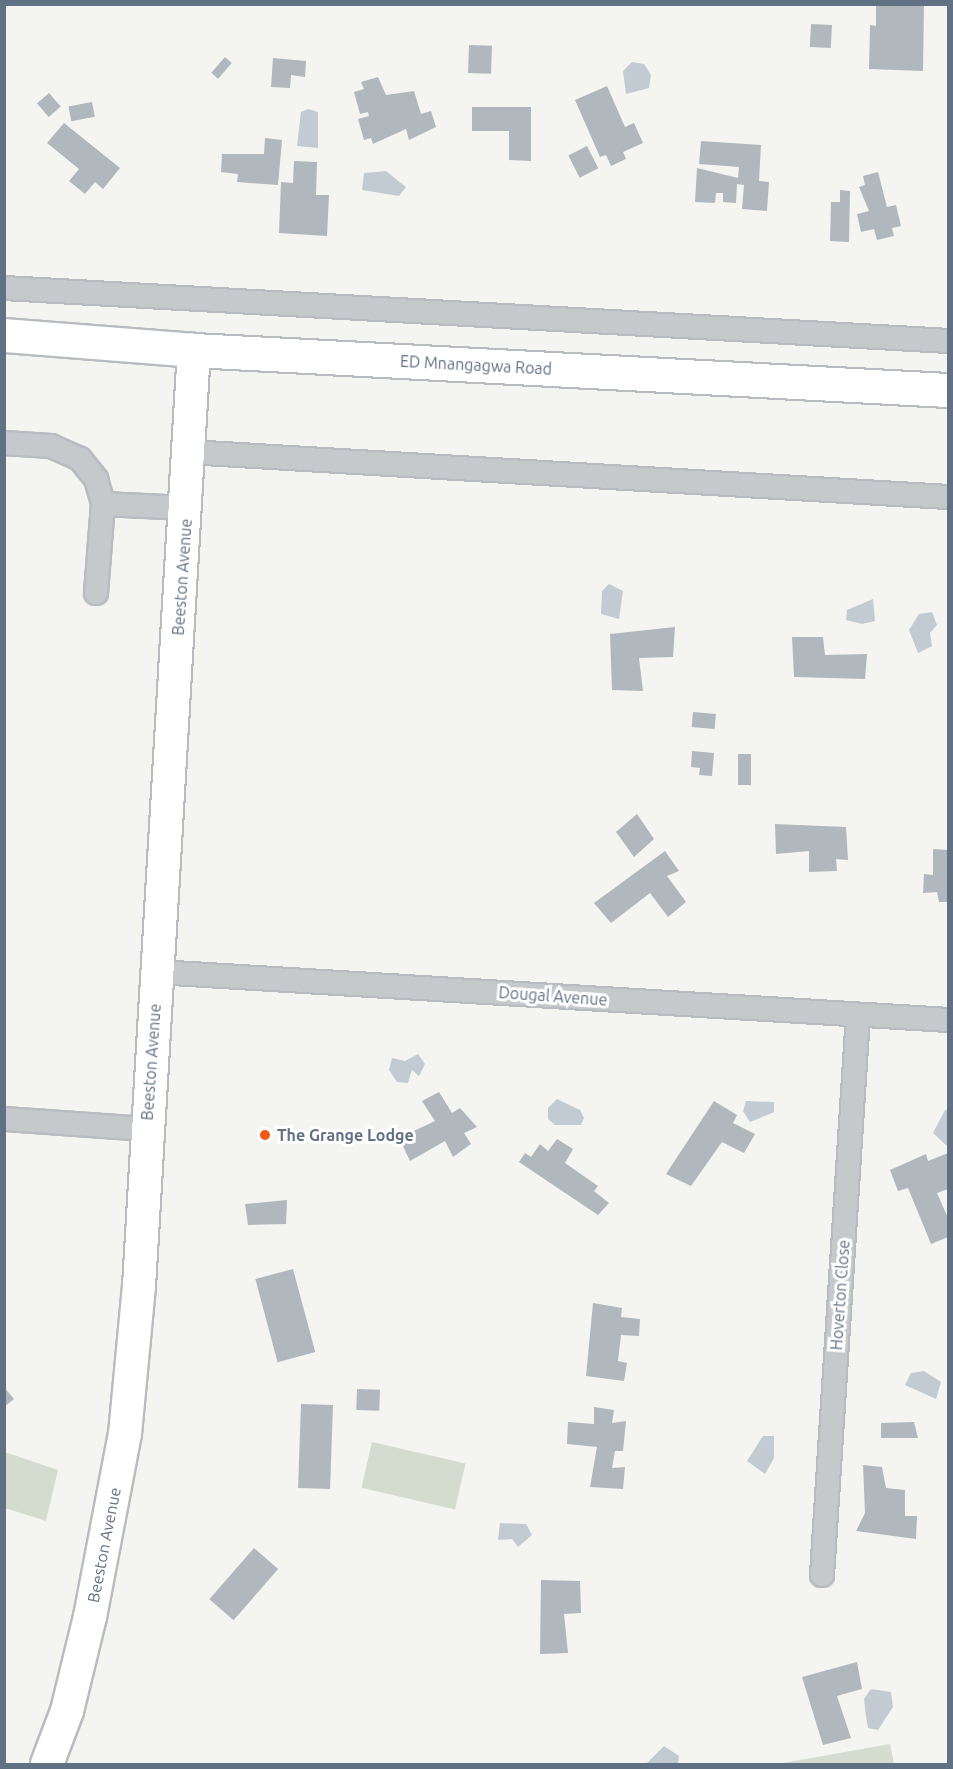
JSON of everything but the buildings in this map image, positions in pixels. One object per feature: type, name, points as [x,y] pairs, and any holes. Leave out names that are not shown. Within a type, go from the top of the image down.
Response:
[{"type":"highway","name":"ED Mnangagwa Road","points":[[4,335],[194,351],[948,390]]},
{"type":"street","points":[[4,288],[948,341]]},
{"type":"street","name":"Beeston Avenue","points":[[47,1764],[67,1711],[90,1617],[125,1434],[157,972],[194,351]]},
{"type":"street","points":[[4,443],[51,446],[80,459],[96,479],[103,504],[96,593]]},
{"type":"street","points":[[188,452],[948,497]]},
{"type":"street","points":[[103,504],[186,508]]},
{"type":"street","name":"Dougal Avenue","points":[[157,972],[948,1020]]},
{"type":"street","name":"Hoverton Close","points":[[822,1575],[858,1015]]},
{"type":"street","points":[[4,1119],[146,1129]]},
{"type":"shaded area","points":[[632,62],[644,64],[651,75],[649,88],[626,94],[623,71]]},
{"type":"shaded area","points":[[308,109],[318,112],[318,148],[297,146],[301,112]]},
{"type":"shaded area","points":[[386,171],[406,187],[399,196],[362,190],[364,173]]},
{"type":"shaded area","points":[[609,584],[623,591],[619,619],[601,614],[602,591]]},
{"type":"shaded area","points":[[873,599],[875,621],[862,624],[846,620],[847,610]]},
{"type":"shaded area","points":[[932,612],[937,625],[930,633],[932,646],[918,653],[909,630],[919,614]]},
{"type":"shaded area","points":[[418,1054],[425,1064],[419,1076],[412,1070],[408,1083],[397,1082],[389,1070],[392,1058],[405,1061]]},
{"type":"shaded area","points":[[557,1099],[580,1110],[584,1118],[581,1125],[555,1125],[548,1119],[548,1108]]},
{"type":"shaded area","points":[[746,1101],[774,1102],[774,1112],[750,1122],[743,1111]]},
{"type":"shaded area","points":[[945,1110],[948,1110],[948,1147],[933,1133]]},
{"type":"shaded area","points":[[924,1371],[941,1382],[936,1399],[905,1385],[911,1373]]},
{"type":"shaded area","points":[[763,1436],[774,1436],[774,1458],[765,1474],[747,1461]]},
{"type":"shaded area","points":[[372,1442],[466,1464],[455,1509],[361,1488]]},
{"type":"shaded area","points":[[5,1452],[58,1470],[46,1521],[5,1508]]},
{"type":"shaded area","points":[[500,1523],[526,1524],[532,1535],[518,1547],[512,1539],[498,1540]]},
{"type":"shaded area","points":[[871,1689],[891,1692],[893,1707],[878,1730],[868,1728],[866,1717],[864,1699]]},
{"type":"shaded area","points":[[890,1744],[894,1764],[783,1763]]},
{"type":"shaded area","points":[[664,1746],[679,1756],[678,1764],[646,1764]]},
{"type":"place","name":"The Grange Lodge","points":[[265,1135]]}]
